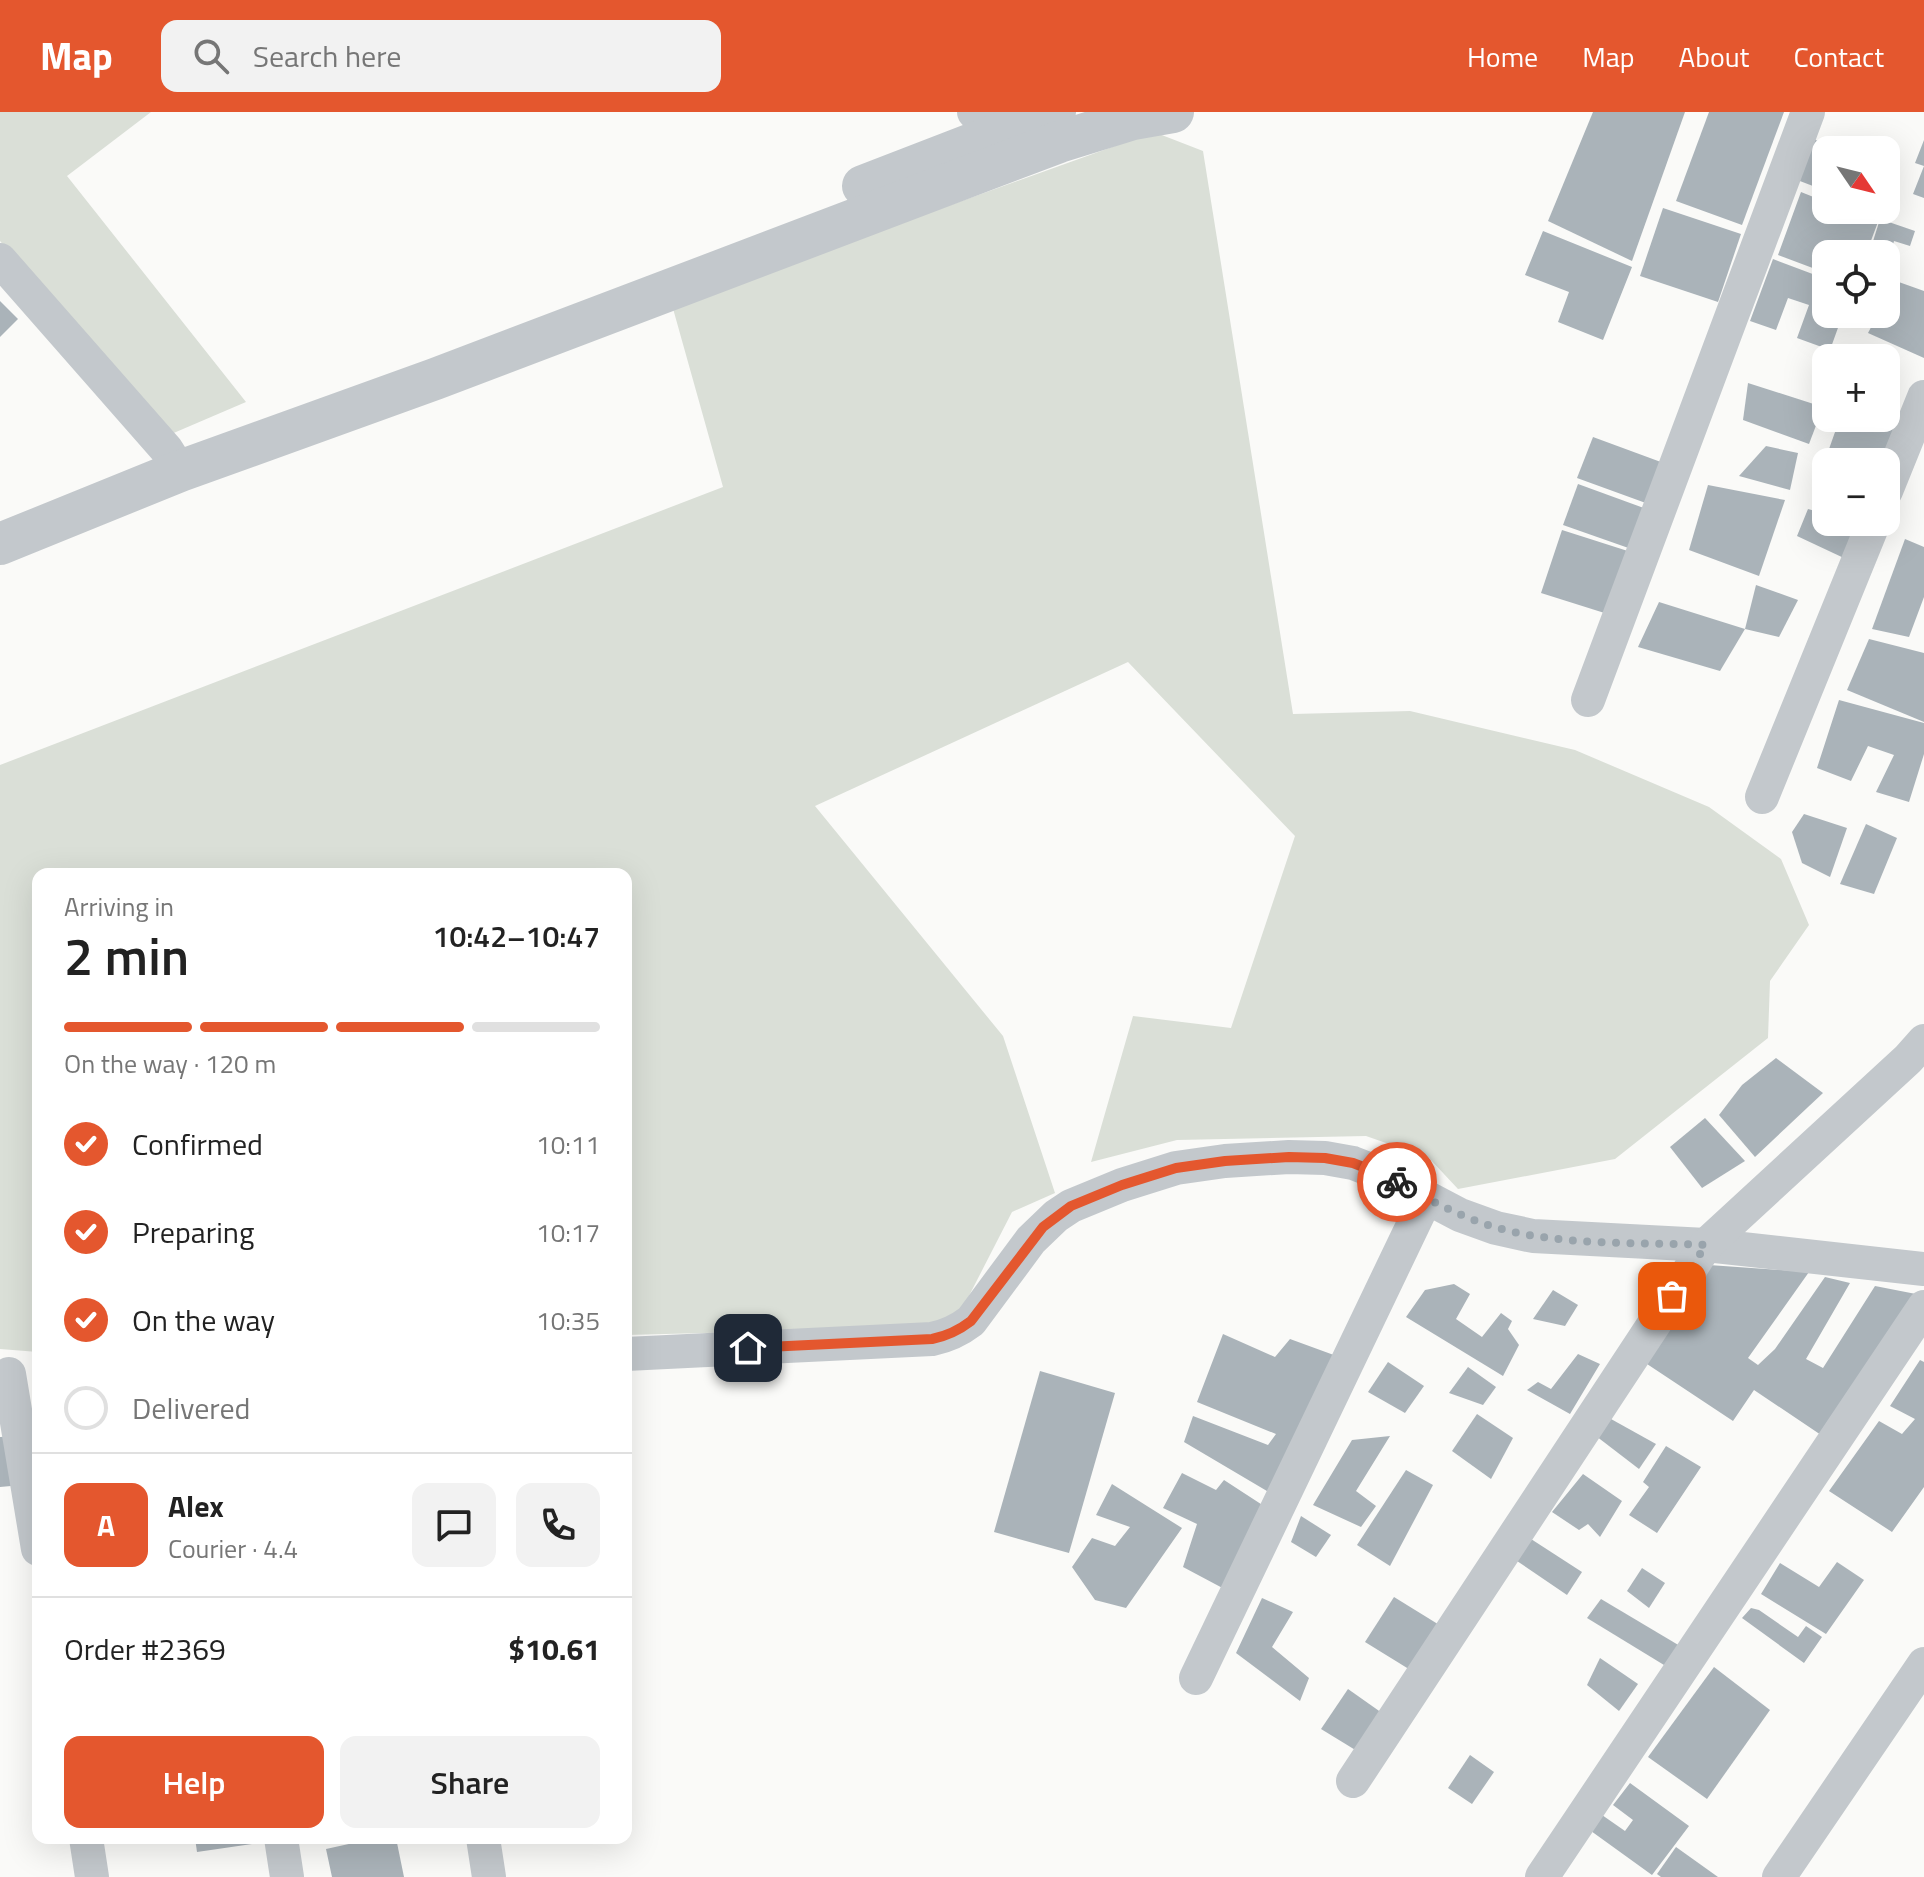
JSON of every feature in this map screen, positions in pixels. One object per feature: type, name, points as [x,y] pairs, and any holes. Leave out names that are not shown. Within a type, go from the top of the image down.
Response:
[{"type":"street","points":[[0,544],[173,460],[984,123],[1055,112]]},
{"type":"street","points":[[1588,700],[1808,112]]},
{"type":"street","points":[[0,518],[173,460],[435,379],[1059,142],[1153,116]]},
{"type":"street","points":[[0,260],[173,460]]},
{"type":"street","points":[[1900,456],[1924,397]]},
{"type":"street","points":[[1762,797],[1868,536]]},
{"type":"street","points":[[1353,1781],[1706,1245],[1924,1041]]},
{"type":"street","points":[[632,1354],[946,1336],[971,1321],[1031,1240],[1071,1206],[1176,1168],[1225,1161],[1289,1157],[1353,1163],[1384,1175],[1460,1215],[1496,1228],[1533,1236],[1706,1245],[1924,1269]]},
{"type":"street","points":[[1196,1678],[1426,1198]]},
{"type":"street","points":[[1542,1877],[1924,1307]]},
{"type":"street","points":[[16,1374],[32,1501]]},
{"type":"street","points":[[1779,1877],[1924,1664]]},
{"type":"street","points":[[87,1844],[92,1877]]},
{"type":"street","points":[[282,1844],[287,1877]]},
{"type":"street","points":[[484,1844],[489,1877]]},
{"type":"shaded area","points":[[0,112],[151,112],[67,176],[246,402],[169,435],[0,241]]},
{"type":"shaded area","points":[[1154,132],[1203,151],[1293,714],[1410,711],[1575,750],[1709,807],[1781,859],[1809,925],[1770,981],[1768,1038],[1615,1159],[1458,1189],[1429,1158],[1366,1136],[1177,1140],[1091,1162],[1133,1016],[1231,1028],[1295,836],[1128,662],[815,806],[1003,1036],[1055,1193],[1012,1212],[953,1327],[632,1335],[632,868],[32,868],[32,1352],[0,1349],[0,765],[723,487],[672,305]]},
{"type":"building","points":[[1593,112],[1685,112],[1632,261],[1548,221]]},
{"type":"building","points":[[1709,112],[1784,112],[1742,225],[1676,201]]},
{"type":"building","points":[[1808,137],[1812,139],[1812,186],[1792,178]]},
{"type":"building","points":[[1924,140],[1924,166],[1915,163]]},
{"type":"building","points":[[1924,166],[1924,198],[1913,194]]},
{"type":"building","points":[[1801,192],[1812,196],[1812,224],[1877,224],[1871,240],[1812,240],[1812,268],[1778,255]]},
{"type":"building","points":[[1663,208],[1741,234],[1718,302],[1640,276]]},
{"type":"building","points":[[1878,224],[1895,224],[1915,231],[1910,246],[1900,243],[1900,240],[1873,240]]},
{"type":"building","points":[[1543,231],[1632,267],[1603,340],[1558,322],[1569,292],[1525,275]]},
{"type":"building","points":[[1773,259],[1812,274],[1812,328],[1838,328],[1832,344],[1814,344],[1797,338],[1809,305],[1788,298],[1776,330],[1750,321]]},
{"type":"building","points":[[1900,282],[1924,291],[1924,358],[1900,347],[1900,344],[1868,333],[1871,328],[1900,328]]},
{"type":"building","points":[[0,301],[18,319],[0,337]]},
{"type":"building","points":[[1748,383],[1812,403],[1814,432],[1809,444],[1743,420]]},
{"type":"building","points":[[1900,413],[1906,416],[1900,430]]},
{"type":"building","points":[[1835,432],[1899,432],[1892,448],[1829,448]]},
{"type":"building","points":[[1593,437],[1669,465],[1654,506],[1577,478]]},
{"type":"building","points":[[1766,446],[1798,453],[1790,490],[1739,476]]},
{"type":"building","points":[[1578,484],[1652,511],[1637,551],[1563,525]]},
{"type":"building","points":[[1708,485],[1785,500],[1759,576],[1689,550]]},
{"type":"building","points":[[1808,509],[1812,510],[1812,536],[1855,536],[1846,559],[1797,536]]},
{"type":"building","points":[[1562,530],[1634,553],[1614,616],[1541,593]]},
{"type":"building","points":[[1905,539],[1924,547],[1924,597],[1909,637],[1872,629]]},
{"type":"building","points":[[1756,585],[1798,600],[1779,637],[1745,629]]},
{"type":"building","points":[[1659,602],[1745,629],[1720,671],[1638,647]]},
{"type":"building","points":[[1869,639],[1924,653],[1924,722],[1847,690]]},
{"type":"building","points":[[1839,700],[1924,723],[1924,754],[1909,802],[1876,792],[1894,755],[1868,746],[1851,781],[1817,768]]},
{"type":"building","points":[[1804,814],[1847,828],[1830,877],[1802,863],[1792,832]]},
{"type":"building","points":[[1866,824],[1897,838],[1874,894],[1840,884]]},
{"type":"building","points":[[1776,1058],[1823,1093],[1755,1157],[1719,1115],[1742,1085]]},
{"type":"building","points":[[1705,1118],[1745,1161],[1702,1188],[1670,1147]]},
{"type":"building","points":[[1709,1265],[1809,1272],[1748,1358],[1758,1365],[1775,1349],[1825,1277],[1850,1283],[1806,1359],[1823,1368],[1875,1286],[1921,1295],[1824,1437],[1754,1390],[1733,1421],[1644,1362]]},
{"type":"building","points":[[1454,1284],[1470,1294],[1456,1319],[1482,1337],[1501,1313],[1512,1321],[1508,1329],[1519,1345],[1503,1376],[1406,1317],[1425,1290]]},
{"type":"building","points":[[1553,1290],[1578,1305],[1565,1326],[1533,1319]]},
{"type":"building","points":[[1223,1334],[1275,1357],[1290,1339],[1342,1358],[1282,1500],[1184,1442],[1193,1416],[1268,1445],[1276,1434],[1197,1402]]},
{"type":"building","points":[[1578,1354],[1600,1364],[1570,1414],[1527,1390],[1538,1382],[1551,1389]]},
{"type":"building","points":[[1920,1360],[1924,1362],[1924,1487],[1892,1532],[1829,1491],[1879,1421],[1902,1434],[1915,1419],[1890,1406]]},
{"type":"building","points":[[1388,1362],[1424,1386],[1405,1413],[1368,1392]]},
{"type":"building","points":[[1468,1367],[1496,1387],[1483,1405],[1449,1393]]},
{"type":"building","points":[[1040,1371],[1115,1393],[1069,1553],[994,1532]]},
{"type":"building","points":[[1477,1414],[1513,1438],[1491,1479],[1452,1451]]},
{"type":"building","points":[[1611,1419],[1656,1444],[1639,1469],[1596,1436]]},
{"type":"building","points":[[18,1436],[22,1485],[0,1487],[0,1437]]},
{"type":"building","points":[[1390,1436],[1356,1491],[1376,1506],[1361,1527],[1313,1505],[1352,1440]]},
{"type":"building","points":[[1666,1446],[1701,1467],[1657,1533],[1629,1515],[1649,1487],[1643,1482]]},
{"type":"building","points":[[1406,1470],[1433,1485],[1390,1566],[1357,1545]]},
{"type":"building","points":[[1182,1473],[1216,1490],[1224,1480],[1267,1508],[1230,1592],[1183,1567],[1197,1524],[1163,1508]]},
{"type":"building","points":[[1583,1474],[1622,1501],[1600,1537],[1588,1524],[1579,1530],[1552,1512]]},
{"type":"building","points":[[1112,1484],[1182,1528],[1126,1608],[1095,1600],[1072,1567],[1092,1538],[1115,1546],[1130,1527],[1096,1515]]},
{"type":"building","points":[[1301,1516],[1331,1535],[1316,1557],[1291,1542]]},
{"type":"building","points":[[1531,1539],[1582,1572],[1567,1595],[1517,1561]]},
{"type":"building","points":[[1837,1562],[1864,1580],[1826,1634],[1761,1594],[1780,1563],[1819,1587]]},
{"type":"building","points":[[1642,1568],[1665,1583],[1649,1608],[1627,1591]]},
{"type":"building","points":[[1394,1597],[1441,1626],[1412,1671],[1365,1642]]},
{"type":"building","points":[[1262,1598],[1293,1612],[1272,1647],[1309,1678],[1300,1701],[1236,1653]]},
{"type":"building","points":[[1601,1599],[1680,1646],[1664,1665],[1587,1618]]},
{"type":"building","points":[[1751,1608],[1759,1610],[1798,1637],[1806,1626],[1822,1637],[1804,1663],[1742,1618]]},
{"type":"building","points":[[1600,1658],[1638,1684],[1619,1711],[1587,1685]]},
{"type":"building","points":[[1714,1667],[1770,1710],[1707,1799],[1648,1757]]},
{"type":"building","points":[[1348,1689],[1382,1713],[1357,1751],[1321,1729]]},
{"type":"building","points":[[1470,1755],[1494,1772],[1472,1804],[1448,1788]]},
{"type":"building","points":[[1630,1783],[1689,1826],[1652,1875],[1591,1831],[1602,1815],[1625,1831],[1633,1820],[1613,1805]]},
{"type":"building","points":[[196,1844],[252,1844],[197,1852]]},
{"type":"building","points":[[349,1844],[397,1844],[404,1877],[332,1877],[326,1849]]},
{"type":"building","points":[[1676,1847],[1718,1877],[1661,1877],[1657,1874]]},
{"type":"way so far","points":[[1397,1182],[1460,1215],[1496,1228],[1533,1236],[1706,1245],[1672,1296]]},
{"type":"route","points":[[748,1348],[946,1336],[971,1321],[1031,1240],[1056,1216],[1104,1192],[1176,1168],[1225,1161],[1325,1158],[1353,1163],[1397,1182]]}]
